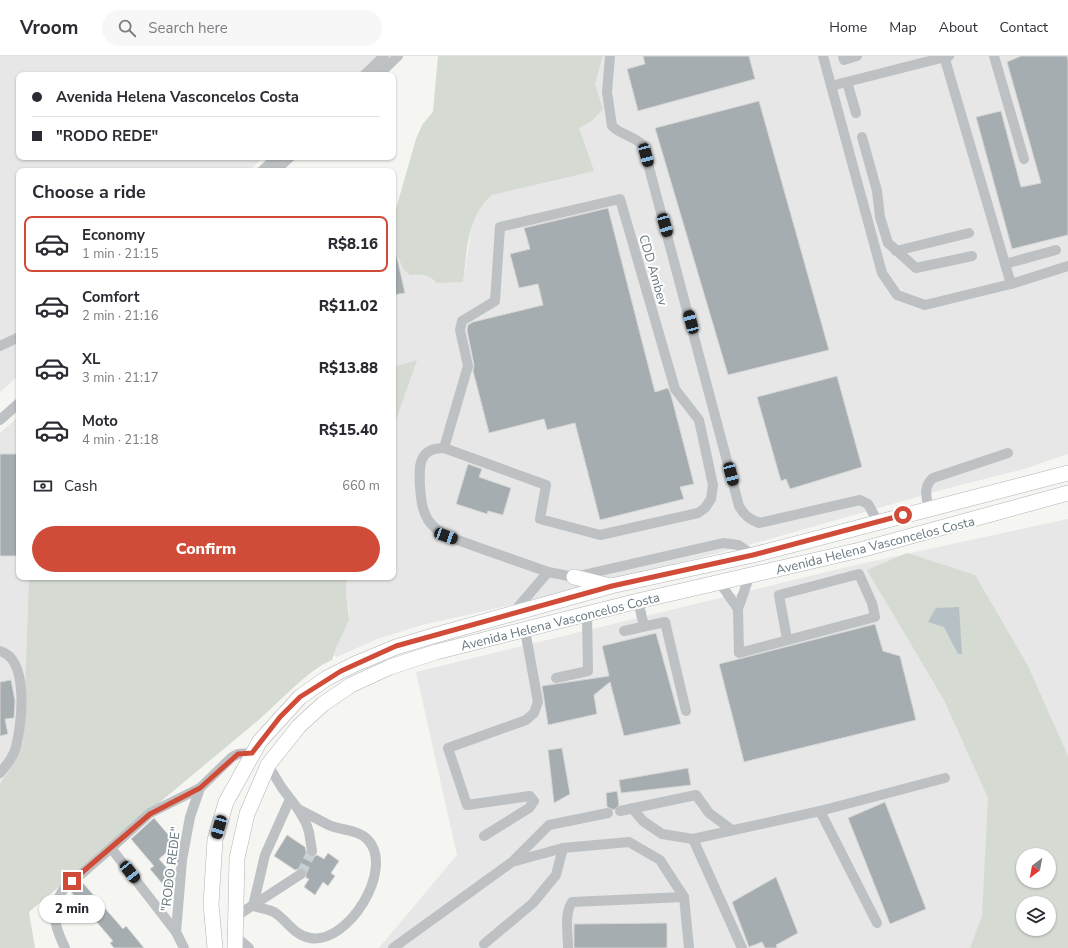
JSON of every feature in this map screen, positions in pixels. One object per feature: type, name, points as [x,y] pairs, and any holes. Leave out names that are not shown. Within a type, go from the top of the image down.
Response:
[{"type":"highway","name":"Avenida Helena Vasconcelos Costa","points":[[215,948],[211,904],[215,840],[226,802],[252,753],[280,717],[300,697],[334,675],[396,646],[612,586],[753,555],[1068,473]]},
{"type":"highway","name":"Avenida Helena Vasconcelos Costa","points":[[235,942],[237,858],[247,814],[268,765],[298,726],[323,704],[351,685],[390,666],[525,630],[638,601],[749,577],[860,550],[1068,494]]},
{"type":"highway","points":[[574,577],[612,586]]},
{"type":"street","points":[[367,72],[384,56]]},
{"type":"street","points":[[381,72],[398,56]]},
{"type":"street","points":[[610,56],[607,92],[612,126],[621,133],[638,140],[642,145],[739,506],[749,519],[759,523],[860,500],[868,504],[878,522]]},
{"type":"street","points":[[823,56],[882,274],[897,295],[925,306],[1065,269]]},
{"type":"street","points":[[843,56],[844,60],[857,56]]},
{"type":"street","points":[[994,56],[1024,159]]},
{"type":"street","points":[[831,86],[946,57],[1011,284]]},
{"type":"street","points":[[847,82],[856,113]]},
{"type":"street","points":[[862,137],[877,191],[880,217],[888,243],[916,268],[972,256]]},
{"type":"street","points":[[265,168],[274,160]]},
{"type":"street","points":[[278,168],[287,160]]},
{"type":"street","name":"CDD Ambev","points":[[620,199],[676,389],[699,420],[713,486],[711,499],[705,508],[698,513],[600,535],[540,519],[546,485],[444,448],[468,366],[460,330],[462,321],[495,301],[500,227],[620,199]]},
{"type":"street","points":[[896,251],[970,233]]},
{"type":"street","points":[[1005,264],[1056,250]]},
{"type":"street","points":[[0,346],[16,338]]},
{"type":"street","points":[[0,420],[16,406]]},
{"type":"street","points":[[444,448],[434,448],[426,453],[421,461],[419,472],[421,502],[429,521],[437,530],[446,536],[548,572],[574,577],[723,543],[738,545],[753,555]]},
{"type":"street","points":[[929,509],[925,490],[928,483],[934,478],[1008,453]]},
{"type":"street","points":[[511,615],[548,572]]},
{"type":"street","points":[[749,577],[738,609],[739,653],[787,639],[875,617],[872,603],[860,574],[779,595],[787,639]]},
{"type":"street","points":[[720,583],[738,609]]},
{"type":"street","points":[[638,601],[644,626]]},
{"type":"street","points":[[556,678],[588,671],[587,615]]},
{"type":"street","points":[[624,631],[665,622],[686,710]]},
{"type":"street","points":[[484,836],[529,808],[534,801],[530,796],[467,805],[448,748],[526,720],[534,713],[538,702],[525,630]]},
{"type":"street","points":[[0,651],[12,658],[20,678],[20,720],[14,750],[7,765],[0,773]]},
{"type":"street","name":"\"RODO REDE\"","points":[[65,948],[59,936],[53,914],[58,897],[63,890],[150,814],[200,788],[232,757],[238,754],[252,753]]},
{"type":"street","points":[[268,765],[298,809],[310,832],[312,851]]},
{"type":"street","points":[[632,808],[643,821],[662,834],[693,839],[820,811],[945,778]]},
{"type":"street","name":"\"RODO REDE\"","points":[[176,932],[182,860],[190,816],[200,788]]},
{"type":"street","points":[[620,811],[696,796],[709,813],[732,830]]},
{"type":"street","points":[[253,906],[265,855],[290,799]]},
{"type":"street","points":[[253,906],[273,912],[297,933],[311,939],[328,936],[337,931],[354,918],[366,899],[376,868],[372,848],[367,839],[349,831],[331,826],[298,809]]},
{"type":"street","points":[[820,811],[878,923]]},
{"type":"street","points":[[394,948],[512,862],[549,825],[608,813]]},
{"type":"street","points":[[693,839],[742,948]]},
{"type":"street","points":[[512,862],[563,848],[629,842],[660,860],[684,897],[689,948]]},
{"type":"street","name":"\"RODO REDE\"","points":[[111,848],[176,932],[184,948]]},
{"type":"street","points":[[484,944],[533,903],[556,875],[563,848]]},
{"type":"street","points":[[235,917],[301,874]]},
{"type":"street","points":[[568,948],[567,916],[572,902],[684,897]]},
{"type":"street","points":[[235,942],[249,948]]},
{"type":"shaded area","points":[[0,56],[377,56],[359,72],[16,72],[16,160],[261,160],[251,168],[16,168],[16,378],[0,392]]},
{"type":"shaded area","points":[[438,56],[603,56],[595,84],[603,109],[592,121],[579,128],[594,171],[492,195],[477,213],[473,224],[467,246],[463,282],[437,283],[425,275],[410,275],[403,269],[398,257],[396,257],[396,209],[416,139],[422,125],[433,112]]},
{"type":"shaded area","points":[[603,56],[1068,56],[1068,454],[1024,469],[945,489],[745,546],[542,598],[422,625],[377,639],[337,657],[334,655],[349,611],[346,590],[347,580],[396,580],[396,420],[416,361],[396,366],[396,257],[398,257],[403,269],[410,275],[423,274],[433,278],[463,282],[473,219],[482,204],[492,195],[541,183],[579,128],[592,121],[603,109],[595,84]]},
{"type":"shaded area","points":[[417,360],[396,420],[396,366]]},
{"type":"shaded area","points":[[16,419],[16,580],[29,580],[23,743],[12,766],[0,784],[0,433]]},
{"type":"shaded area","points":[[1068,519],[1068,948],[379,948],[457,855],[416,672],[851,566]]},
{"type":"shaded area","points":[[907,553],[975,575],[1028,666],[1068,756],[1068,948],[970,948],[982,916],[988,798],[944,700],[867,570]]},
{"type":"shaded area","points":[[29,580],[347,580],[346,590],[349,620],[332,660],[322,665],[302,680],[255,723],[29,912],[35,948],[0,948],[0,784],[12,766],[23,742]]},
{"type":"shaded area","points":[[959,607],[962,654],[958,654],[944,627],[928,622],[936,608]]},
{"type":"building","points":[[643,56],[749,56],[755,79],[638,111],[627,69],[645,64]]},
{"type":"building","points":[[1021,56],[1067,56],[1068,235],[1012,249],[976,117],[1001,111],[1021,187],[1041,183],[1007,62]]},
{"type":"building","points":[[759,101],[829,350],[728,375],[655,128]]},
{"type":"building","points":[[608,208],[655,392],[668,388],[671,395],[694,484],[680,487],[684,499],[600,520],[575,423],[547,430],[544,419],[489,433],[473,371],[474,365],[467,330],[468,325],[473,322],[543,305],[538,284],[519,288],[510,254],[530,249],[524,228]]},
{"type":"building","points":[[396,253],[405,293],[396,294]]},
{"type":"building","points":[[837,376],[862,467],[790,489],[786,479],[781,481],[757,397]]},
{"type":"building","points":[[0,454],[16,454],[16,556],[0,556]]},
{"type":"building","points":[[468,464],[482,469],[479,477],[511,488],[503,515],[488,511],[487,514],[456,504]]},
{"type":"building","points":[[875,624],[883,651],[900,656],[916,720],[744,762],[719,664]]},
{"type":"building","points":[[656,633],[681,724],[624,736],[610,682],[594,695],[597,714],[548,725],[542,686],[609,676],[602,646]]},
{"type":"building","points":[[11,680],[15,701],[14,718],[5,719],[8,734],[0,736],[0,682]]},
{"type":"building","points":[[562,748],[570,794],[554,803],[548,750]]},
{"type":"building","points":[[688,768],[691,785],[621,793],[619,780]]},
{"type":"building","points":[[617,791],[619,805],[614,810],[607,807],[606,793]]},
{"type":"building","points":[[885,802],[926,909],[890,924],[848,818]]},
{"type":"building","points":[[154,818],[176,844],[159,859],[174,876],[174,882],[166,888],[150,869],[154,866],[131,839]]},
{"type":"building","points":[[287,835],[305,847],[309,857],[317,855],[324,859],[328,853],[339,861],[331,873],[335,876],[328,886],[323,882],[315,895],[304,887],[309,879],[306,878],[306,870],[301,868],[295,870],[274,856]]},
{"type":"building","points":[[776,877],[798,933],[776,945],[777,948],[765,948],[762,942],[749,947],[732,902]]},
{"type":"building","points":[[82,882],[123,929],[126,926],[144,948],[114,948],[110,943],[113,941],[71,892]]},
{"type":"building","points":[[667,923],[667,948],[574,948],[574,924]]},
{"type":"tunnel","points":[[301,874],[312,851]]},
{"type":"route","points":[[72,881],[150,814],[200,788],[232,757],[238,754],[252,753],[260,740],[300,697],[327,678],[355,664],[396,646],[612,586],[753,555],[903,515]]}]
